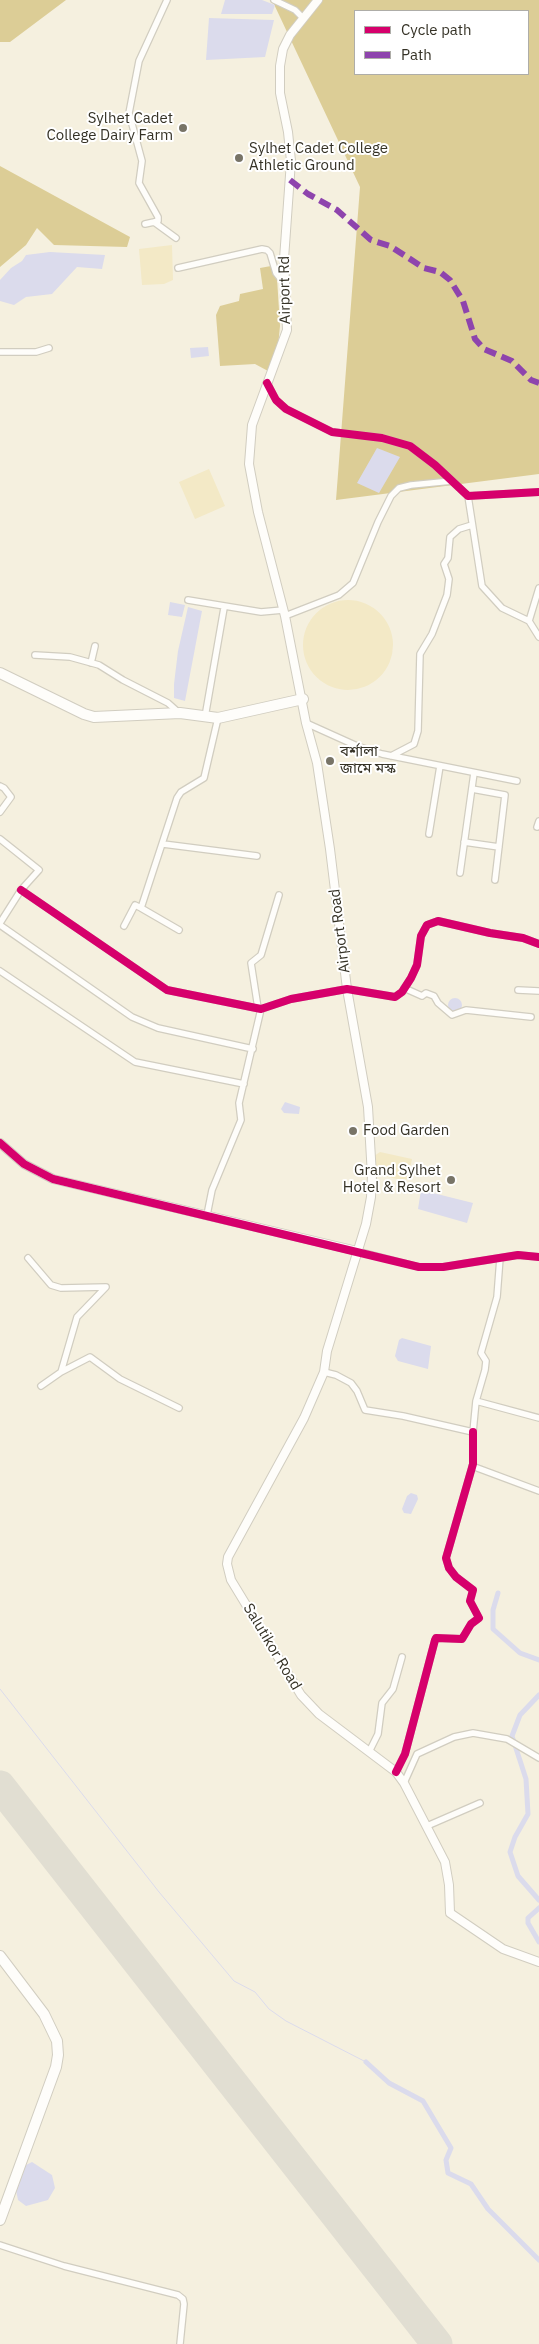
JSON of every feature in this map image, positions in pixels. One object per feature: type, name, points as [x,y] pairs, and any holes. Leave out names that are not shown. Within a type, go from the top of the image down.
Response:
[{"type":"highway","points":[[0,673],[84,714],[94,717],[180,713],[218,718],[303,699]]},
{"type":"highway","points":[[0,1956],[44,2014],[57,2041],[56,2067],[0,2220]]},
{"type":"main road","name":"Airport Rd","points":[[303,699],[284,613],[258,512],[249,464],[252,425],[286,330],[286,217],[291,161],[288,132],[280,93],[280,66],[283,49],[290,35],[318,0]]},
{"type":"main road","name":"Airport Road","points":[[303,699],[306,723],[321,788],[347,989],[368,1107],[372,1176],[371,1197],[357,1251]]},
{"type":"main road","points":[[0,1143],[24,1164],[53,1178],[357,1251]]},
{"type":"main road","name":"Salutikor Road","points":[[357,1251],[327,1352],[324,1372],[304,1418],[228,1556],[227,1564],[231,1580],[301,1695],[319,1714],[396,1772],[404,1783],[445,1862],[450,1913],[503,1949],[539,1962]]},
{"type":"street","points":[[145,224],[158,221],[158,218],[139,183],[142,161],[129,113],[139,61],[167,0]]},
{"type":"street","points":[[274,0],[295,10],[303,18]]},
{"type":"street","points":[[154,222],[176,238]]},
{"type":"street","points":[[178,268],[262,249],[270,253],[276,273],[285,280]]},
{"type":"street","points":[[0,352],[36,352],[49,348]]},
{"type":"street","points":[[266,383],[276,400],[286,409],[304,419],[332,432],[382,438],[410,446],[452,481],[468,496],[482,586],[502,608],[528,621],[539,637]]},
{"type":"street","points":[[188,600],[224,608],[284,613],[339,595],[353,583],[378,522],[391,496],[399,488],[411,485],[452,481]]},
{"type":"street","points":[[468,496],[539,492]]},
{"type":"street","points":[[391,756],[414,744],[418,731],[420,654],[432,634],[447,596],[449,579],[444,564],[448,558],[450,537],[460,529],[472,525]]},
{"type":"street","points":[[528,621],[539,588]]},
{"type":"street","points":[[205,717],[224,608]]},
{"type":"street","points":[[90,663],[95,646]]},
{"type":"street","points":[[35,655],[70,657],[105,668],[123,680],[168,703],[180,713]]},
{"type":"street","points":[[141,908],[163,844],[176,798],[181,792],[204,778],[218,718]]},
{"type":"street","points":[[306,723],[356,746],[391,756],[517,782]]},
{"type":"street","points":[[428,834],[440,766]]},
{"type":"street","points":[[460,873],[474,773]]},
{"type":"street","points":[[0,786],[11,797],[0,812]]},
{"type":"street","points":[[472,790],[506,795],[495,880]]},
{"type":"street","points":[[0,839],[39,870],[21,890],[0,924],[132,1017],[158,1028],[253,1049]]},
{"type":"street","points":[[464,842],[499,847]]},
{"type":"street","points":[[163,844],[257,856]]},
{"type":"street","points":[[21,890],[167,990],[259,1008],[291,999],[347,989],[395,997],[404,988],[417,965],[421,936],[427,925],[438,920],[490,933],[523,938],[539,944]]},
{"type":"street","points":[[207,1215],[212,1190],[241,1120],[239,1103],[253,1049],[259,1008],[251,964],[261,955],[279,895]]},
{"type":"street","points":[[124,926],[135,905],[179,930]]},
{"type":"street","points":[[0,971],[134,1062],[244,1084]]},
{"type":"street","points":[[404,988],[422,996],[426,993],[434,996],[438,1003],[452,1015],[466,1010],[531,1018]]},
{"type":"street","points":[[518,990],[539,991]]},
{"type":"street","points":[[357,1251],[419,1267],[442,1267],[518,1255],[539,1257]]},
{"type":"street","points":[[28,1258],[51,1285],[61,1288],[106,1287],[77,1317],[61,1372]]},
{"type":"street","points":[[396,1772],[405,1754],[436,1638],[462,1639],[471,1624],[479,1618],[470,1601],[473,1590],[456,1577],[449,1568],[446,1558],[472,1466],[476,1401],[486,1370],[486,1361],[481,1353],[497,1297],[500,1258]]},
{"type":"street","points":[[41,1386],[61,1372],[90,1357],[120,1379],[179,1408]]},
{"type":"street","points":[[324,1372],[336,1375],[351,1383],[357,1390],[364,1410],[403,1416],[473,1432]]},
{"type":"street","points":[[476,1401],[539,1418]]},
{"type":"street","points":[[472,1466],[539,1491]]},
{"type":"street","points":[[369,1752],[378,1734],[382,1703],[393,1689],[402,1657]]},
{"type":"street","points":[[404,1783],[418,1754],[454,1737],[473,1733],[507,1739],[539,1758]]},
{"type":"street","points":[[427,1826],[480,1803]]},
{"type":"street","points":[[0,2245],[64,2266],[178,2295],[183,2299],[184,2304],[180,2344]]},
{"type":"shaded area","points":[[0,0],[66,0],[10,42],[0,42]]},
{"type":"shaded area","points":[[272,0],[539,0],[539,474],[336,500],[360,187]]},
{"type":"shaded area","points":[[0,166],[130,237],[127,247],[54,245],[37,228],[26,245],[0,267]]},
{"type":"shaded area","points":[[172,245],[173,280],[164,284],[142,285],[139,249]]},
{"type":"shaded area","points":[[271,266],[277,278],[280,326],[278,346],[268,371],[255,364],[220,366],[216,315],[220,306],[239,301],[240,294],[263,289],[260,268]]},
{"type":"shaded area","points":[[209,469],[225,506],[195,519],[179,482]]},
{"type":"shaded area","points":[[348,600],[365,603],[380,613],[390,628],[393,645],[390,662],[380,677],[365,687],[348,690],[331,687],[316,677],[306,662],[303,645],[306,628],[316,613],[331,603]]},
{"type":"shaded area","points":[[380,1152],[412,1159],[408,1179],[401,1180],[375,1174],[374,1156]]},
{"type":"water","points":[[225,0],[262,0],[275,5],[272,14],[221,14]]},
{"type":"water","points":[[209,18],[274,20],[265,57],[206,60]]},
{"type":"water","points":[[50,252],[105,255],[102,269],[77,267],[52,294],[26,297],[14,305],[0,301],[0,280],[11,268],[22,261],[26,255]]},
{"type":"water","points":[[208,347],[209,356],[191,358],[190,348]]},
{"type":"water","points":[[377,448],[400,457],[379,493],[357,483]]},
{"type":"water","points":[[170,602],[185,605],[182,617],[168,615]]},
{"type":"water","points":[[188,607],[202,611],[185,701],[174,698],[174,684],[178,651]]},
{"type":"water","points":[[452,998],[458,998],[462,1005],[458,1012],[452,1012],[448,1008],[448,1002]]},
{"type":"water","points":[[285,1102],[300,1107],[299,1114],[284,1113],[281,1109]]},
{"type":"water","points":[[421,1190],[473,1203],[467,1223],[418,1209]]},
{"type":"water","points":[[402,1338],[431,1346],[428,1369],[398,1361],[395,1356],[399,1340]]},
{"type":"water","points":[[411,1493],[417,1495],[418,1499],[411,1514],[404,1513],[402,1509],[407,1496]]},
{"type":"water","points":[[32,2162],[52,2175],[55,2188],[48,2200],[26,2206],[18,2200],[15,2186],[24,2166]]},
{"type":"waterway","points":[[498,1593],[493,1610],[493,1629],[520,1653],[539,1660]]},
{"type":"waterway","points":[[0,1689],[159,1892],[234,1981],[255,1992],[269,2009],[286,2021],[366,2062]]},
{"type":"waterway","points":[[539,1695],[520,1715],[512,1736],[526,1779],[528,1814],[515,1837],[510,1852],[518,1876],[539,1900]]},
{"type":"waterway","points":[[539,1908],[528,1918],[528,1923],[539,1942]]},
{"type":"waterway","points":[[366,2062],[389,2083],[423,2101],[451,2148],[446,2160],[448,2173],[471,2184],[488,2209],[539,2260]]},
{"type":"runway","points":[[0,1786],[437,2344]]},
{"type":"marked path","points":[[290,180],[308,194],[337,210],[371,240],[390,246],[424,268],[440,272],[450,280],[463,301],[475,339],[484,349],[512,361],[531,380],[539,383]]},
{"type":"cycle path","points":[[267,383],[276,400],[286,409],[332,432],[382,438],[410,446],[435,465],[468,496],[539,492]]},
{"type":"cycle path","points":[[21,890],[167,990],[261,1009],[291,999],[347,989],[395,997],[402,992],[417,965],[421,936],[427,925],[438,921],[490,933],[523,938],[539,944]]},
{"type":"cycle path","points":[[0,1143],[24,1164],[53,1179],[419,1267],[443,1267],[518,1255],[539,1257]]},
{"type":"cycle path","points":[[396,1772],[405,1754],[436,1638],[462,1639],[471,1624],[479,1618],[470,1601],[473,1590],[456,1577],[449,1568],[446,1558],[473,1464],[473,1432]]},
{"type":"place","name":"Sylhet Cadet College Dairy Farm","points":[[183,128]]},
{"type":"place","name":"Sylhet Cadet College Athletic Ground","points":[[239,158]]},
{"type":"place","name":"বর্শালা জামে মস্ক","points":[[330,761]]},
{"type":"place","name":"Food Garden","points":[[353,1131]]},
{"type":"place","name":"Grand Sylhet Hotel & Resort","points":[[451,1180]]}]
